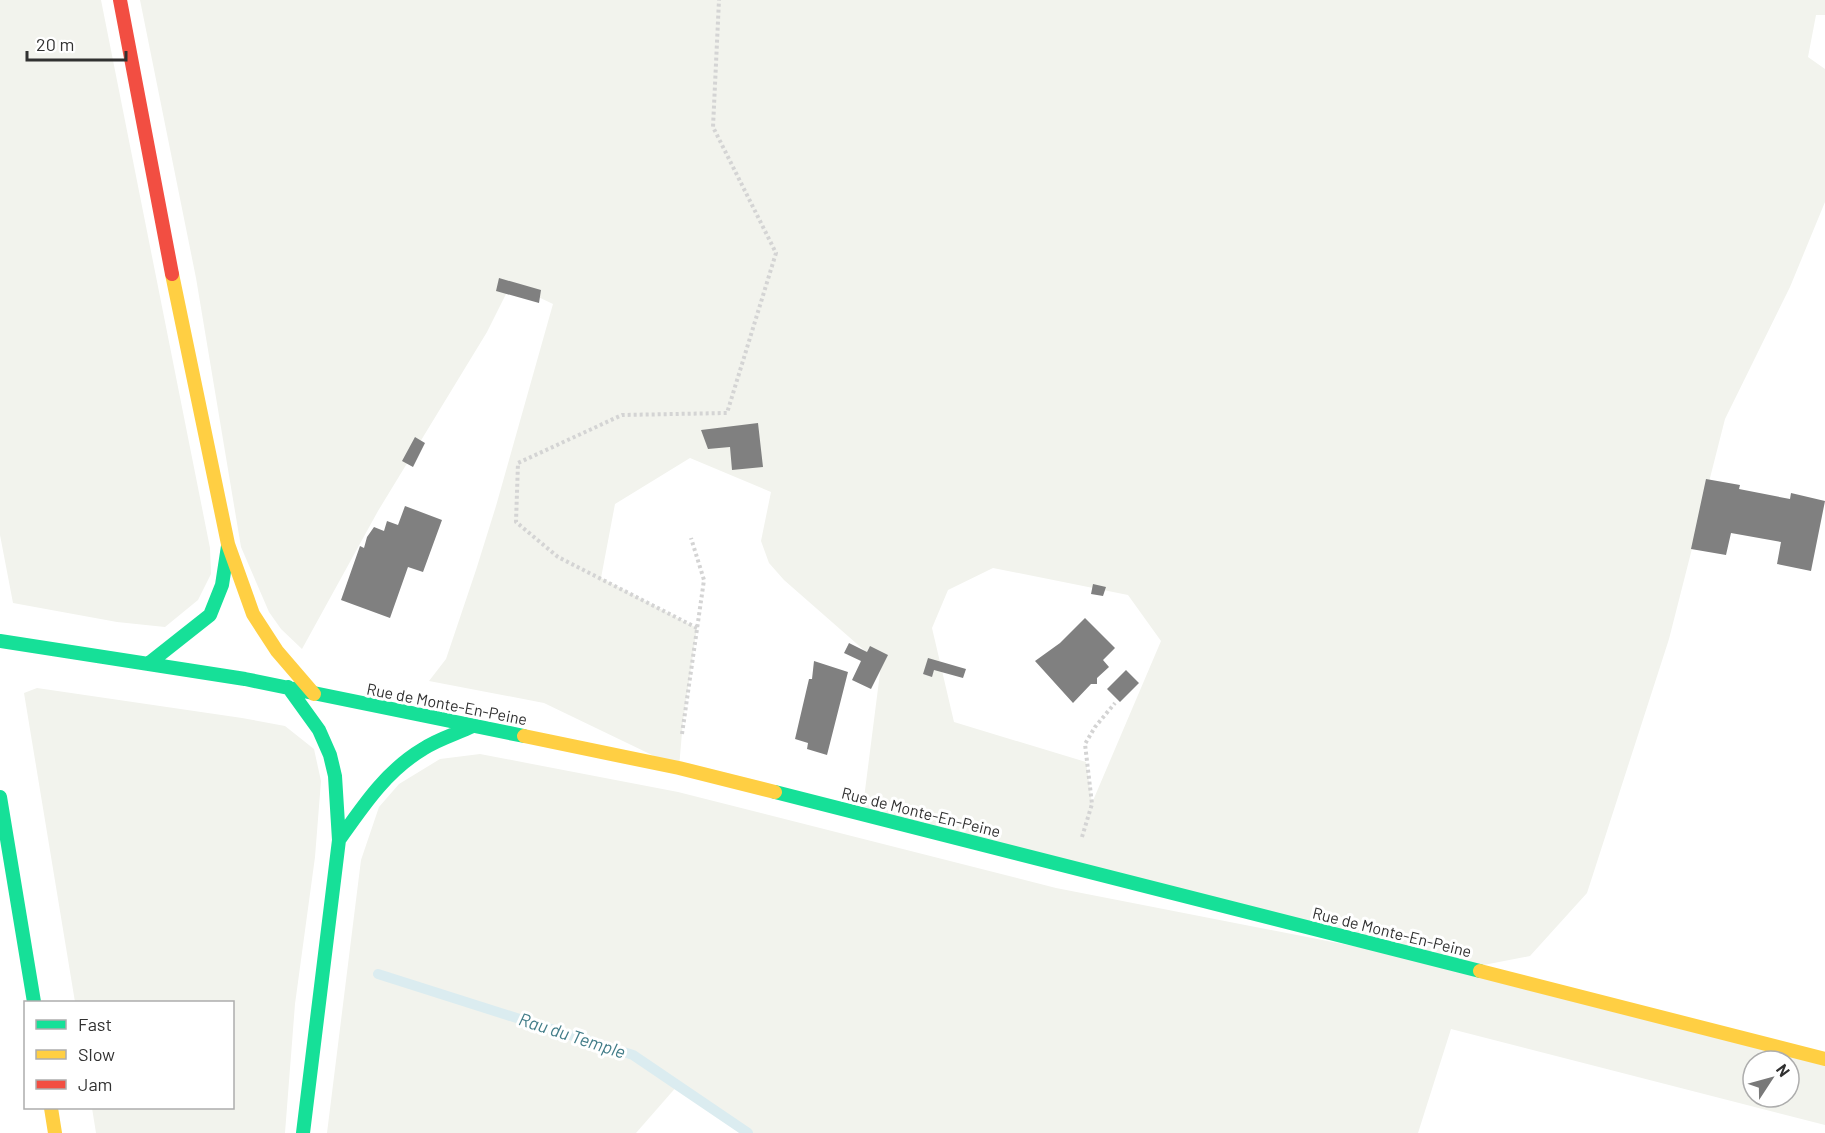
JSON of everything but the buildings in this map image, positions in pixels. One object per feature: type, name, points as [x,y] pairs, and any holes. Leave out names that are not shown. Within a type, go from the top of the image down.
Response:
[{"type":"main road","points":[[120,0],[228,544],[253,614],[278,651],[314,694]]},
{"type":"main road","points":[[148,664],[210,615],[222,585],[228,544]]},
{"type":"main road","name":"Rue de Monte-En-Peine","points":[[0,641],[288,687],[679,768],[1825,1059]]},
{"type":"main road","points":[[288,687],[320,730],[330,755],[335,776],[339,840],[303,1133]]},
{"type":"main road","points":[[339,840],[370,796],[391,773],[421,750],[473,726]]},
{"type":"main road","points":[[0,797],[34,1001]]},
{"type":"main road","points":[[51,1109],[55,1133]]},
{"type":"path","points":[[697,628],[558,557],[516,522],[518,463],[622,415],[727,413],[776,252],[713,127],[719,0]]},
{"type":"path","points":[[679,768],[683,721],[704,580],[691,538]]},
{"type":"path","points":[[1072,868],[1092,804],[1085,744],[1095,727],[1115,703]]},
{"type":"shaded area","points":[[0,0],[101,0],[210,548],[211,574],[198,600],[165,627],[117,622],[13,603],[0,535]]},
{"type":"shaded area","points":[[140,0],[1825,0],[1825,15],[1816,15],[1808,57],[1825,69],[1825,202],[1790,287],[1725,419],[1669,639],[1587,893],[1530,956],[1468,968],[1786,1049],[1741,1049],[1741,1103],[1451,1029],[1418,1133],[748,1133],[678,1085],[636,1133],[327,1133],[361,860],[379,807],[399,784],[440,759],[480,754],[678,792],[1056,888],[1450,965],[862,814],[881,665],[784,580],[769,563],[761,541],[771,492],[690,458],[615,504],[601,578],[697,628],[683,721],[679,768],[544,703],[429,681],[446,659],[476,570],[553,304],[511,284],[487,332],[378,511],[302,649],[281,629],[269,612],[241,547],[196,278]],"holes":[[[993,568],[1128,595],[1161,641],[1092,803],[1086,762],[954,722],[932,628],[948,590]]]},
{"type":"shaded area","points":[[37,688],[285,726],[314,749],[321,781],[315,857],[295,1004],[285,1133],[96,1133],[92,1109],[234,1109],[234,1001],[75,1001],[24,693]]},
{"type":"shaded area","points":[[1801,1053],[1825,1059],[1825,1125],[1763,1109],[1801,1109]]},
{"type":"waterway","name":"Rau du Temple","points":[[378,974],[633,1055],[748,1133]]},
{"type":"traffic: fast","points":[[148,664],[210,615],[222,585],[228,546]]},
{"type":"traffic: fast","points":[[0,641],[245,679],[524,736]]},
{"type":"traffic: fast","points":[[288,687],[319,730],[330,755],[335,776],[339,840],[303,1133]]},
{"type":"traffic: fast","points":[[339,840],[386,778],[429,745],[473,726]]},
{"type":"traffic: fast","points":[[775,792],[1480,971]]},
{"type":"traffic: fast","points":[[0,797],[34,1001]]},
{"type":"traffic: slow","points":[[172,274],[228,544],[253,614],[277,651],[314,694]]},
{"type":"traffic: slow","points":[[524,736],[679,768],[775,792]]},
{"type":"traffic: slow","points":[[1480,971],[1825,1059]]},
{"type":"traffic: slow","points":[[51,1109],[55,1133]]},
{"type":"traffic: jam","points":[[120,0],[172,274]]}]
